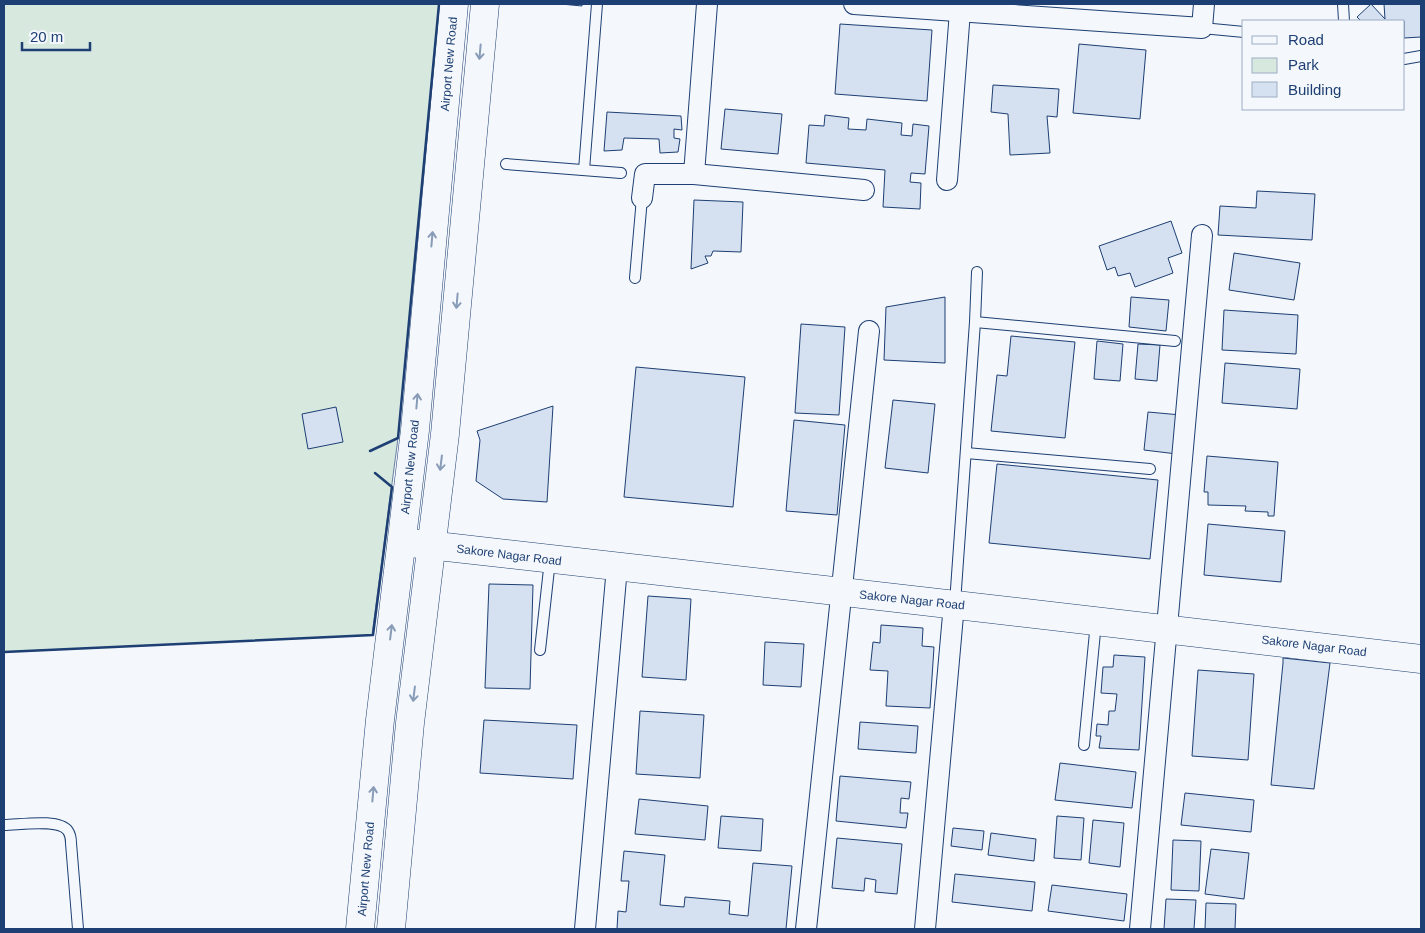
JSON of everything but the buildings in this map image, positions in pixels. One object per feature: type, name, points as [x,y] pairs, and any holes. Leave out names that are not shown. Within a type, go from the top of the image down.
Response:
[{"type":"main road","name":"Airport New Road","points":[[360,929],[380,720],[416,420],[454,4]]},
{"type":"main road","points":[[391,929],[410,723],[446,424],[485,4]]},
{"type":"main road","name":"Sakore Nagar Road","points":[[402,542],[1421,659]]},
{"type":"street","points":[[694,174],[706,4]]},
{"type":"street","points":[[854,4],[1202,28],[1204,4]]},
{"type":"street","points":[[947,180],[960,11]]},
{"type":"street","points":[[642,198],[645,174],[694,174],[864,190]]},
{"type":"street","points":[[1140,929],[1202,235]]},
{"type":"street","points":[[806,929],[869,331]]},
{"type":"street","points":[[585,929],[617,567]]},
{"type":"street","points":[[925,929],[954,604]]},
{"type":"lane","points":[[584,170],[598,4]]},
{"type":"lane","points":[[1343,4],[1344,20]]},
{"type":"lane","points":[[1202,28],[1242,32]]},
{"type":"lane","points":[[1405,58],[1421,56]]},
{"type":"lane","points":[[506,164],[621,173]]},
{"type":"lane","points":[[635,278],[642,198]]},
{"type":"lane","points":[[954,604],[976,322],[976,272]]},
{"type":"lane","points":[[976,322],[1175,341]]},
{"type":"lane","points":[[966,453],[1150,469]]},
{"type":"lane","points":[[540,650],[550,560]]},
{"type":"lane","points":[[1084,745],[1096,621]]},
{"type":"lane","points":[[4,825],[48,823],[62,825],[69,832],[78,929]]},
{"type":"green space","points":[[4,4],[440,4],[398,438],[372,635],[4,652]]},
{"type":"wall","points":[[370,451],[398,438],[439,4]]},
{"type":"wall","points":[[4,652],[373,635],[392,487],[375,473]]}]
